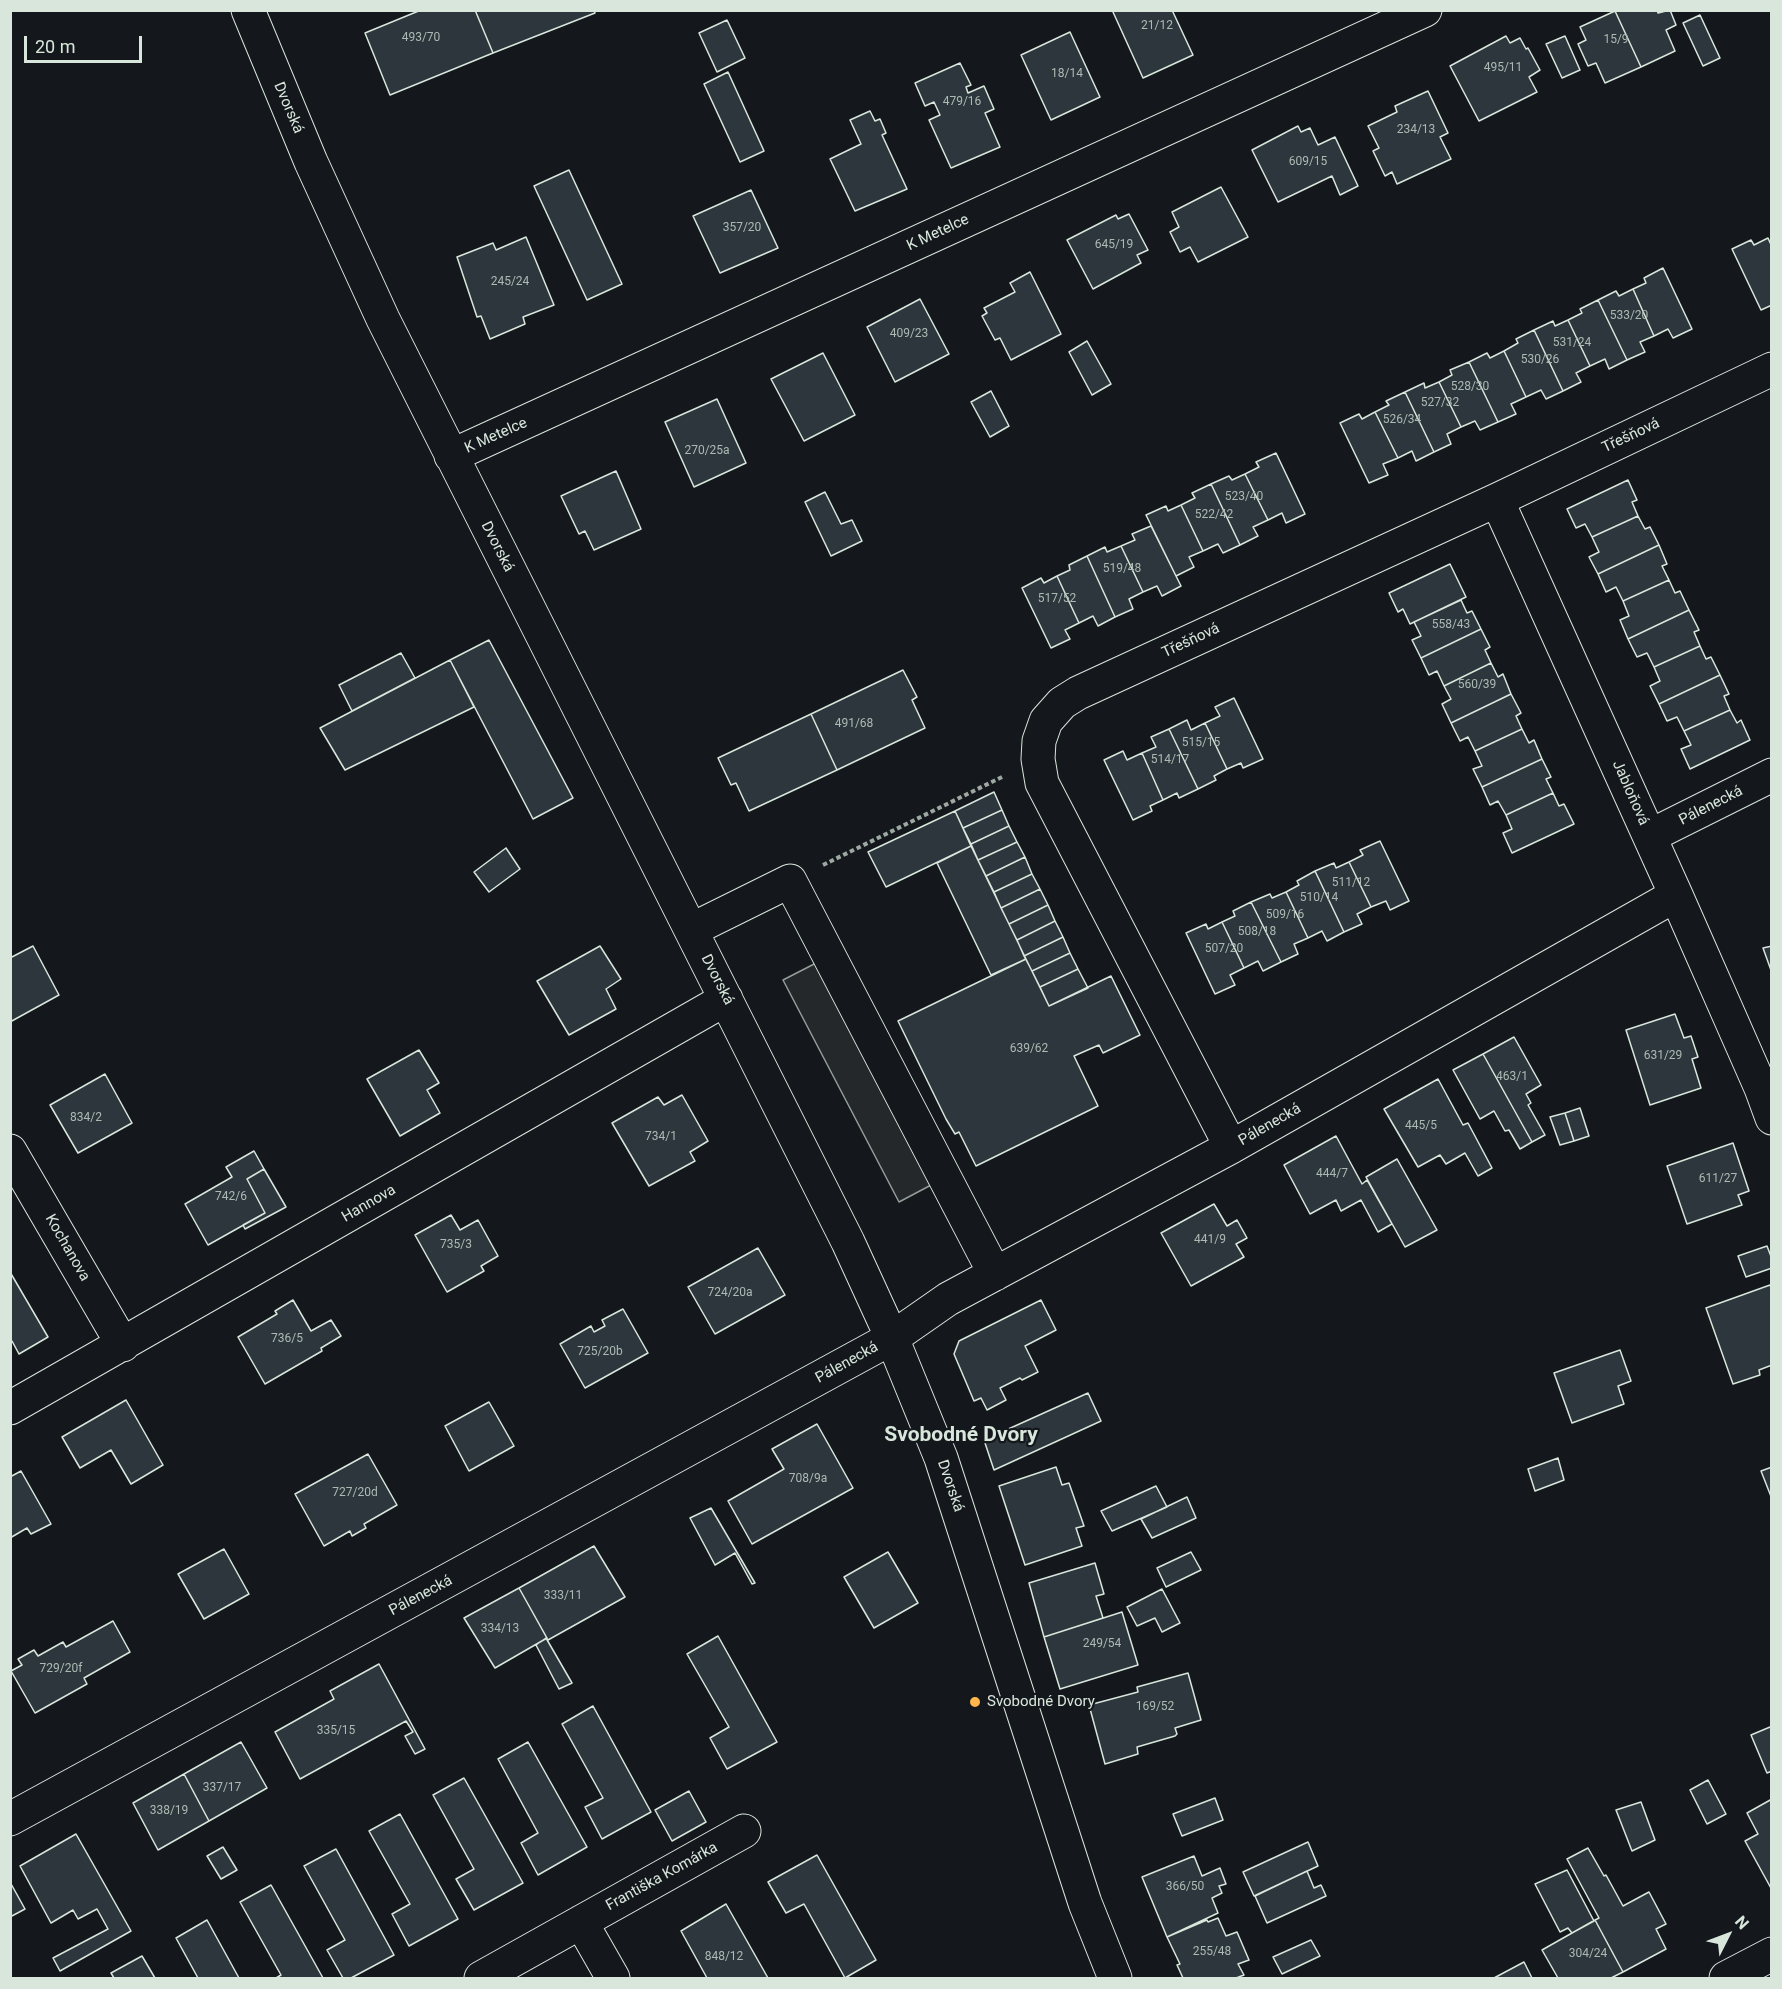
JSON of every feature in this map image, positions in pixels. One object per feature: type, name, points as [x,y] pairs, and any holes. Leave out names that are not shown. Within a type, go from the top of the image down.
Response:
[{"type":"street","name":"Dvorská","points":[[248,10],[288,108],[383,319],[848,1242],[892,1338],[941,1458],[1085,1903],[1115,1978]]},
{"type":"street","name":"K Metelce","points":[[451,456],[1425,10]]},
{"type":"street","name":"Třešňová","points":[[1231,1147],[1042,783],[1038,759],[1039,741],[1046,721],[1062,703],[1078,693],[1497,500],[1772,369]]},
{"type":"street","name":"Jabloňová","points":[[1497,500],[1676,895],[1766,1086],[1772,1118]]},
{"type":"street","name":"Pálenecká","points":[[1650,836],[1772,776]]},
{"type":"street","points":[[691,930],[790,881],[995,1274]]},
{"type":"street","name":"Pálenecká","points":[[10,1819],[892,1338],[948,1299],[1231,1147],[1676,895]]},
{"type":"street","name":"Hannova","points":[[10,1408],[726,999]]},
{"type":"street","name":"Kochanova","points":[[10,1150],[123,1345]]},
{"type":"street","name":"Františka Komárka","points":[[481,1978],[744,1832]]},
{"type":"street","points":[[581,1922],[613,1978]]},
{"type":"street","points":[[1726,1978],[1772,1954]]},
{"type":"path","points":[[790,881],[1038,759]]},
{"type":"shaded area","points":[[818,962],[933,1184],[899,1202],[783,980]]},
{"type":"building","points":[[421,10],[475,10],[493,53],[390,95],[365,33]]},
{"type":"building","points":[[475,10],[594,10],[595,13],[493,53]]},
{"type":"building","points":[[1116,10],[1172,10],[1193,55],[1143,78],[1113,12]]},
{"type":"building","points":[[1657,10],[1658,13],[1670,10],[1676,25],[1666,30],[1675,51],[1641,67],[1615,11]]},
{"type":"building","points":[[1615,11],[1641,67],[1605,83],[1596,63],[1588,66],[1578,44],[1586,40],[1580,27]]},
{"type":"building","points":[[1700,15],[1720,58],[1703,66],[1683,23]]},
{"type":"building","points":[[727,20],[745,58],[717,72],[699,33]]},
{"type":"building","points":[[1070,32],[1100,97],[1051,120],[1021,55]]},
{"type":"building","points":[[1506,36],[1510,43],[1520,38],[1526,49],[1528,48],[1540,70],[1529,77],[1537,92],[1479,121],[1450,66]]},
{"type":"building","points":[[1565,36],[1580,70],[1562,78],[1546,44]]},
{"type":"building","points":[[960,63],[971,85],[966,87],[968,93],[984,86],[994,109],[985,113],[1000,147],[951,168],[929,120],[940,115],[934,102],[925,106],[915,83]]},
{"type":"building","points":[[728,72],[764,151],[740,162],[704,84]]},
{"type":"building","points":[[1428,91],[1448,133],[1440,137],[1451,159],[1397,184],[1392,172],[1385,176],[1373,151],[1379,148],[1368,126],[1397,112],[1395,106]]},
{"type":"building","points":[[870,111],[875,121],[880,119],[886,133],[882,135],[907,189],[855,211],[830,159],[861,144],[850,120]]},
{"type":"building","points":[[1298,126],[1301,132],[1310,128],[1318,145],[1335,137],[1358,186],[1340,195],[1332,176],[1278,202],[1252,150]]},
{"type":"building","points":[[569,170],[622,284],[587,300],[534,186]]},
{"type":"building","points":[[1221,187],[1248,237],[1198,262],[1190,247],[1180,252],[1170,232],[1179,227],[1172,212]]},
{"type":"building","points":[[751,190],[778,248],[720,273],[693,216]]},
{"type":"building","points":[[1129,214],[1148,250],[1137,255],[1141,263],[1093,289],[1067,240],[1116,215],[1118,219]]},
{"type":"building","points":[[526,237],[554,305],[523,317],[525,324],[490,339],[481,316],[477,317],[457,257],[493,243],[496,250]]},
{"type":"building","points":[[1768,238],[1772,247],[1772,305],[1761,310],[1732,249],[1751,240],[1754,245]]},
{"type":"building","points":[[1663,268],[1692,329],[1673,338],[1668,329],[1654,336],[1633,289],[1646,283],[1644,278]]},
{"type":"building","points":[[1030,272],[1061,334],[1011,360],[1000,338],[995,340],[982,316],[987,313],[984,308],[1015,292],[1010,283]]},
{"type":"building","points":[[1633,289],[1654,336],[1640,342],[1645,352],[1627,360],[1598,300],[1616,291],[1619,296]]},
{"type":"building","points":[[920,299],[949,354],[895,382],[867,327]]},
{"type":"building","points":[[1598,300],[1627,360],[1609,369],[1605,359],[1590,366],[1568,320],[1582,313],[1580,309]]},
{"type":"building","points":[[1568,320],[1590,366],[1576,373],[1581,382],[1563,391],[1534,330],[1553,321],[1555,326]]},
{"type":"building","points":[[1534,330],[1563,391],[1546,399],[1541,390],[1526,397],[1504,351],[1518,343],[1516,339]]},
{"type":"building","points":[[1087,341],[1111,384],[1092,395],[1069,352]]},
{"type":"building","points":[[1504,351],[1526,397],[1511,404],[1516,414],[1498,422],[1469,362],[1487,353],[1490,358]]},
{"type":"building","points":[[823,353],[855,415],[804,441],[771,379]]},
{"type":"building","points":[[1469,362],[1498,422],[1480,430],[1475,421],[1461,427],[1439,382],[1452,375],[1450,370]]},
{"type":"building","points":[[1439,382],[1461,427],[1447,434],[1451,444],[1434,452],[1405,392],[1424,383],[1425,388]]},
{"type":"building","points":[[991,391],[1009,426],[990,437],[971,402]]},
{"type":"building","points":[[1405,392],[1434,452],[1416,461],[1412,451],[1398,458],[1375,412],[1389,405],[1386,401]]},
{"type":"building","points":[[717,399],[746,463],[694,487],[665,422]]},
{"type":"building","points":[[1375,412],[1398,458],[1383,464],[1388,475],[1369,483],[1340,423],[1359,414],[1362,419]]},
{"type":"building","points":[[1276,453],[1305,514],[1286,523],[1282,513],[1268,520],[1245,474],[1259,467],[1256,462]]},
{"type":"building","points":[[616,471],[641,529],[594,550],[585,531],[579,534],[561,496]]},
{"type":"building","points":[[1245,474],[1268,520],[1253,527],[1258,536],[1240,545],[1211,484],[1229,476],[1232,480]]},
{"type":"building","points":[[1628,480],[1637,500],[1632,502],[1638,516],[1592,537],[1585,524],[1576,528],[1567,509]]},
{"type":"building","points":[[1211,484],[1240,545],[1223,553],[1218,544],[1203,551],[1181,505],[1195,498],[1192,493]]},
{"type":"building","points":[[825,492],[841,524],[852,520],[862,541],[831,556],[805,502]]},
{"type":"building","points":[[1181,505],[1203,551],[1189,557],[1194,567],[1176,576],[1146,515],[1166,506],[1168,511]]},
{"type":"building","points":[[1638,516],[1645,529],[1650,527],[1659,545],[1598,574],[1589,557],[1599,552],[1592,537]]},
{"type":"building","points":[[1151,526],[1181,586],[1162,596],[1157,586],[1143,592],[1121,546],[1135,540],[1132,534]]},
{"type":"building","points":[[1659,545],[1667,564],[1662,566],[1669,580],[1623,601],[1616,587],[1606,592],[1598,574]]},
{"type":"building","points":[[1121,546],[1143,592],[1129,599],[1133,609],[1115,617],[1087,556],[1105,547],[1107,552]]},
{"type":"building","points":[[1087,556],[1115,617],[1098,626],[1093,616],[1079,623],[1057,576],[1070,570],[1069,565]]},
{"type":"building","points":[[1450,564],[1466,597],[1410,624],[1403,609],[1398,612],[1389,593]]},
{"type":"building","points":[[1057,576],[1079,623],[1065,630],[1070,639],[1051,648],[1022,588],[1041,578],[1044,583]]},
{"type":"building","points":[[1669,580],[1675,593],[1680,591],[1689,610],[1628,639],[1620,620],[1629,616],[1623,601]]},
{"type":"building","points":[[1461,600],[1467,613],[1472,611],[1481,629],[1421,658],[1412,640],[1421,636],[1414,622]]},
{"type":"building","points":[[1689,610],[1699,630],[1694,632],[1700,646],[1654,667],[1647,653],[1637,657],[1628,639]]},
{"type":"building","points":[[1481,629],[1490,647],[1485,650],[1491,663],[1444,686],[1437,671],[1429,675],[1421,658]]},
{"type":"building","points":[[489,640],[573,798],[533,819],[450,660]]},
{"type":"building","points":[[1700,646],[1706,659],[1711,657],[1720,675],[1659,704],[1650,686],[1660,681],[1654,667]]},
{"type":"building","points":[[401,653],[415,678],[352,711],[339,685]]},
{"type":"building","points":[[450,660],[474,707],[345,770],[320,728]]},
{"type":"building","points":[[1491,663],[1498,677],[1503,674],[1511,694],[1451,723],[1442,704],[1451,699],[1444,686]]},
{"type":"building","points":[[903,670],[917,697],[912,700],[925,728],[837,770],[811,714]]},
{"type":"building","points":[[1720,675],[1729,694],[1724,696],[1730,710],[1684,731],[1677,717],[1667,721],[1659,704]]},
{"type":"building","points":[[1511,694],[1521,713],[1516,716],[1522,729],[1475,751],[1468,737],[1460,741],[1451,723]]},
{"type":"building","points":[[1234,698],[1263,759],[1243,768],[1241,763],[1227,769],[1205,723],[1220,716],[1215,707]]},
{"type":"building","points":[[1730,710],[1737,723],[1741,720],[1750,740],[1690,769],[1681,749],[1691,745],[1684,731]]},
{"type":"building","points":[[811,714],[837,770],[749,811],[736,783],[731,785],[718,758]]},
{"type":"building","points":[[1187,720],[1191,730],[1205,723],[1227,769],[1214,776],[1216,780],[1198,789],[1169,729]]},
{"type":"building","points":[[1169,729],[1198,789],[1179,798],[1177,793],[1163,800],[1142,753],[1156,747],[1151,737]]},
{"type":"building","points":[[1522,729],[1529,743],[1534,740],[1542,759],[1482,787],[1473,769],[1482,766],[1475,751]]},
{"type":"building","points":[[1123,751],[1127,760],[1142,753],[1163,800],[1150,806],[1152,811],[1133,820],[1104,760]]},
{"type":"building","points":[[1542,759],[1551,777],[1546,779],[1553,793],[1506,815],[1498,801],[1490,805],[1482,787]]},
{"type":"building","points":[[994,792],[1002,810],[963,828],[955,811]]},
{"type":"building","points":[[1553,793],[1559,806],[1564,804],[1574,824],[1512,853],[1503,833],[1512,829],[1506,815]]},
{"type":"building","points":[[1002,810],[1009,826],[971,844],[963,828]]},
{"type":"building","points":[[955,811],[971,846],[886,887],[868,852]]},
{"type":"building","points":[[1009,826],[1017,842],[978,860],[971,844]]},
{"type":"building","points":[[1380,841],[1409,901],[1390,910],[1386,901],[1371,907],[1349,862],[1363,855],[1360,850]]},
{"type":"building","points":[[1017,842],[1025,857],[986,876],[978,860]]},
{"type":"building","points":[[971,846],[1026,959],[991,975],[937,863]]},
{"type":"building","points":[[506,848],[520,869],[489,892],[474,872]]},
{"type":"building","points":[[1025,857],[1032,874],[994,892],[986,876]]},
{"type":"building","points":[[1349,862],[1371,907],[1357,914],[1362,924],[1344,932],[1315,871],[1334,863],[1336,868]]},
{"type":"building","points":[[1315,871],[1344,932],[1327,941],[1322,931],[1308,938],[1286,892],[1299,885],[1297,881]]},
{"type":"building","points":[[1032,874],[1040,889],[1001,908],[994,892]]},
{"type":"building","points":[[1040,889],[1048,905],[1009,924],[1001,908]]},
{"type":"building","points":[[1286,892],[1308,938],[1294,944],[1298,954],[1281,962],[1251,902],[1270,894],[1272,898]]},
{"type":"building","points":[[1251,902],[1281,962],[1263,971],[1258,961],[1244,968],[1222,922],[1235,916],[1233,911]]},
{"type":"building","points":[[1048,905],[1055,921],[1017,940],[1009,924]]},
{"type":"building","points":[[1055,921],[1063,937],[1024,956],[1017,940]]},
{"type":"building","points":[[1222,922],[1244,968],[1230,975],[1235,985],[1215,994],[1186,933],[1206,924],[1208,929]]},
{"type":"building","points":[[1063,937],[1070,953],[1032,971],[1024,956]]},
{"type":"building","points":[[33,946],[59,995],[10,1022],[10,958]]},
{"type":"building","points":[[600,946],[621,979],[606,989],[616,1009],[569,1035],[537,981]]},
{"type":"building","points":[[1772,946],[1772,973],[1763,948]]},
{"type":"building","points":[[1070,953],[1078,969],[1040,987],[1032,971]]},
{"type":"building","points":[[1026,959],[1049,1006],[1111,976],[1140,1035],[1103,1053],[1099,1045],[1074,1056],[1098,1106],[976,1166],[959,1132],[955,1134],[946,1119],[898,1021]]},
{"type":"building","points":[[1078,969],[1088,988],[1049,1006],[1040,987]]},
{"type":"building","points":[[1675,1014],[1684,1038],[1691,1036],[1698,1057],[1692,1059],[1701,1088],[1650,1105],[1626,1030]]},
{"type":"building","points":[[1514,1037],[1541,1085],[1526,1094],[1531,1103],[1528,1105],[1545,1135],[1532,1142],[1483,1054]]},
{"type":"building","points":[[419,1050],[439,1083],[427,1090],[440,1113],[400,1136],[367,1079]]},
{"type":"building","points":[[1483,1054],[1532,1142],[1520,1149],[1509,1130],[1505,1131],[1494,1111],[1480,1119],[1453,1070]]},
{"type":"building","points":[[105,1074],[132,1123],[78,1153],[50,1105]]},
{"type":"building","points":[[1438,1079],[1463,1125],[1468,1123],[1492,1168],[1478,1176],[1465,1153],[1446,1164],[1440,1155],[1418,1167],[1384,1109]]},
{"type":"building","points":[[682,1095],[708,1141],[690,1152],[695,1161],[649,1186],[612,1123],[658,1097],[664,1105]]},
{"type":"building","points":[[1580,1108],[1589,1136],[1574,1141],[1565,1113]]},
{"type":"building","points":[[1565,1113],[1574,1141],[1560,1145],[1550,1117]]},
{"type":"building","points":[[1336,1136],[1362,1184],[1367,1180],[1392,1224],[1378,1232],[1361,1200],[1341,1211],[1336,1200],[1310,1214],[1284,1165]]},
{"type":"building","points":[[1733,1143],[1749,1191],[1738,1195],[1742,1205],[1687,1224],[1667,1166]]},
{"type":"building","points":[[254,1151],[264,1169],[247,1179],[265,1213],[208,1245],[185,1204],[232,1177],[226,1167]]},
{"type":"building","points":[[1397,1159],[1437,1230],[1405,1247],[1366,1177]]},
{"type":"building","points":[[264,1169],[286,1207],[245,1229],[243,1225],[265,1213],[247,1179]]},
{"type":"building","points":[[1214,1204],[1227,1226],[1237,1220],[1247,1238],[1236,1244],[1244,1257],[1191,1286],[1161,1233]]},
{"type":"building","points":[[451,1215],[460,1230],[478,1220],[498,1256],[481,1266],[484,1271],[447,1292],[415,1235]]},
{"type":"building","points":[[1767,1246],[1772,1259],[1772,1268],[1746,1277],[1738,1256]]},
{"type":"building","points":[[758,1248],[785,1295],[715,1334],[688,1287]]},
{"type":"building","points":[[10,1272],[48,1337],[19,1354],[12,1341],[10,1342]]},
{"type":"building","points":[[1770,1285],[1772,1290],[1772,1365],[1759,1370],[1760,1375],[1733,1384],[1706,1308]]},
{"type":"building","points":[[293,1300],[311,1331],[331,1320],[341,1336],[321,1348],[322,1351],[265,1384],[238,1337],[277,1314],[275,1311]]},
{"type":"building","points":[[1041,1300],[1056,1330],[1025,1346],[1038,1372],[1000,1388],[1006,1400],[987,1410],[981,1398],[974,1401],[954,1354],[959,1341]]},
{"type":"building","points":[[623,1309],[648,1353],[585,1388],[560,1344],[591,1326],[594,1332],[605,1326],[602,1320]]},
{"type":"building","points":[[1620,1350],[1631,1381],[1618,1386],[1624,1404],[1572,1423],[1554,1373]]},
{"type":"building","points":[[1088,1393],[1101,1421],[994,1470],[984,1440]]},
{"type":"building","points":[[126,1400],[163,1465],[131,1484],[111,1450],[80,1468],[62,1437]]},
{"type":"building","points":[[489,1402],[514,1446],[469,1471],[445,1426]]},
{"type":"building","points":[[817,1424],[853,1488],[752,1544],[728,1501],[784,1469],[772,1449]]},
{"type":"building","points":[[368,1454],[397,1505],[364,1524],[366,1528],[352,1536],[350,1531],[324,1546],[295,1494]]},
{"type":"building","points":[[1558,1458],[1564,1480],[1535,1491],[1528,1469]]},
{"type":"building","points":[[1056,1467],[1062,1485],[1069,1483],[1084,1526],[1076,1528],[1082,1546],[1025,1565],[999,1486]]},
{"type":"building","points":[[1772,1467],[1772,1499],[1761,1471]]},
{"type":"building","points":[[21,1471],[51,1524],[31,1534],[27,1528],[10,1538],[10,1477]]},
{"type":"building","points":[[1156,1486],[1167,1507],[1112,1531],[1101,1511]]},
{"type":"building","points":[[1187,1497],[1196,1518],[1152,1538],[1141,1519]]},
{"type":"building","points":[[711,1508],[755,1583],[752,1584],[735,1553],[715,1565],[690,1518]]},
{"type":"building","points":[[594,1546],[625,1597],[548,1640],[519,1588]]},
{"type":"building","points":[[224,1549],[249,1594],[204,1619],[178,1574]]},
{"type":"building","points":[[888,1552],[918,1603],[874,1628],[844,1577]]},
{"type":"building","points":[[1191,1552],[1201,1570],[1166,1587],[1157,1568]]},
{"type":"building","points":[[1095,1563],[1104,1594],[1096,1596],[1103,1618],[1044,1637],[1029,1583]]},
{"type":"building","points":[[519,1588],[547,1638],[495,1668],[464,1618]]},
{"type":"building","points":[[1162,1589],[1180,1623],[1162,1632],[1155,1618],[1137,1626],[1127,1607]]},
{"type":"building","points":[[1122,1612],[1138,1665],[1060,1689],[1044,1637]]},
{"type":"building","points":[[113,1621],[130,1652],[84,1678],[87,1684],[35,1713],[11,1671],[22,1665],[18,1659],[34,1650],[38,1656],[63,1642],[66,1647]]},
{"type":"building","points":[[718,1636],[777,1742],[727,1769],[710,1738],[729,1727],[687,1654]]},
{"type":"building","points":[[546,1638],[572,1683],[559,1689],[536,1645]]},
{"type":"building","points":[[379,1664],[425,1749],[415,1754],[405,1736],[413,1732],[406,1721],[300,1779],[275,1732],[334,1699],[330,1691]]},
{"type":"building","points":[[1188,1673],[1201,1720],[1175,1728],[1177,1734],[1175,1736],[1137,1747],[1138,1754],[1105,1764],[1089,1705],[1138,1692],[1137,1687]]},
{"type":"building","points":[[593,1706],[651,1812],[602,1839],[585,1807],[603,1798],[562,1724]]},
{"type":"building","points":[[1770,1727],[1772,1731],[1772,1771],[1767,1773],[1751,1735]]},
{"type":"building","points":[[241,1742],[267,1788],[209,1821],[184,1774]]},
{"type":"building","points":[[528,1742],[587,1847],[538,1875],[521,1843],[538,1833],[498,1759]]},
{"type":"building","points":[[184,1774],[209,1821],[158,1850],[133,1803]]},
{"type":"building","points":[[464,1778],[523,1883],[474,1910],[456,1879],[474,1869],[433,1795]]},
{"type":"building","points":[[1708,1780],[1726,1814],[1707,1824],[1690,1790]]},
{"type":"building","points":[[689,1791],[706,1822],[672,1841],[655,1810]]},
{"type":"building","points":[[1215,1798],[1223,1820],[1182,1836],[1173,1814]]},
{"type":"building","points":[[1772,1799],[1772,1890],[1745,1841],[1758,1834],[1747,1813]]},
{"type":"building","points":[[1641,1802],[1655,1840],[1632,1851],[1616,1810]]},
{"type":"building","points":[[400,1814],[458,1919],[409,1946],[392,1914],[410,1904],[369,1831]]},
{"type":"building","points":[[76,1834],[131,1931],[60,1971],[53,1958],[108,1929],[97,1909],[78,1919],[73,1910],[51,1923],[20,1866]]},
{"type":"building","points":[[1308,1842],[1318,1866],[1254,1896],[1243,1872]]},
{"type":"building","points":[[223,1847],[237,1870],[221,1879],[207,1856]]},
{"type":"building","points":[[1588,1848],[1623,1906],[1649,1892],[1666,1924],[1656,1929],[1666,1949],[1623,1972],[1595,1920],[1599,1918],[1567,1859]]},
{"type":"building","points":[[336,1849],[394,1955],[351,1978],[343,1978],[327,1950],[345,1940],[304,1866]]},
{"type":"building","points":[[817,1855],[876,1960],[845,1978],[804,1904],[786,1913],[768,1882]]},
{"type":"building","points":[[1194,1856],[1202,1876],[1220,1868],[1226,1884],[1219,1886],[1222,1893],[1212,1898],[1218,1913],[1167,1937],[1142,1877]]},
{"type":"building","points":[[1567,1870],[1594,1921],[1572,1933],[1568,1928],[1560,1932],[1535,1884]]},
{"type":"building","points":[[1307,1871],[1314,1888],[1321,1885],[1326,1896],[1267,1923],[1255,1896]]},
{"type":"building","points":[[10,1882],[25,1909],[10,1917]]},
{"type":"building","points":[[271,1885],[323,1978],[276,1978],[281,1975],[240,1902]]},
{"type":"building","points":[[726,1904],[768,1978],[707,1978],[681,1931]]},
{"type":"building","points":[[1218,1918],[1226,1936],[1237,1932],[1249,1960],[1238,1964],[1244,1975],[1236,1978],[1183,1978],[1177,1965],[1180,1964],[1167,1937],[1207,1920],[1208,1922]]},
{"type":"building","points":[[207,1920],[239,1978],[198,1978],[176,1938]]},
{"type":"building","points":[[1595,1920],[1623,1972],[1611,1978],[1558,1978],[1542,1950]]},
{"type":"building","points":[[1311,1940],[1320,1956],[1282,1974],[1273,1957]]},
{"type":"building","points":[[142,1956],[155,1978],[114,1978],[111,1973]]},
{"type":"building","points":[[1524,1962],[1532,1978],[1494,1978]]},
{"type":"place","name":"Svobodné Dvory","points":[[975,1702]]},
{"type":"district","name":"Svobodné Dvory","points":[[961,1436]]}]
